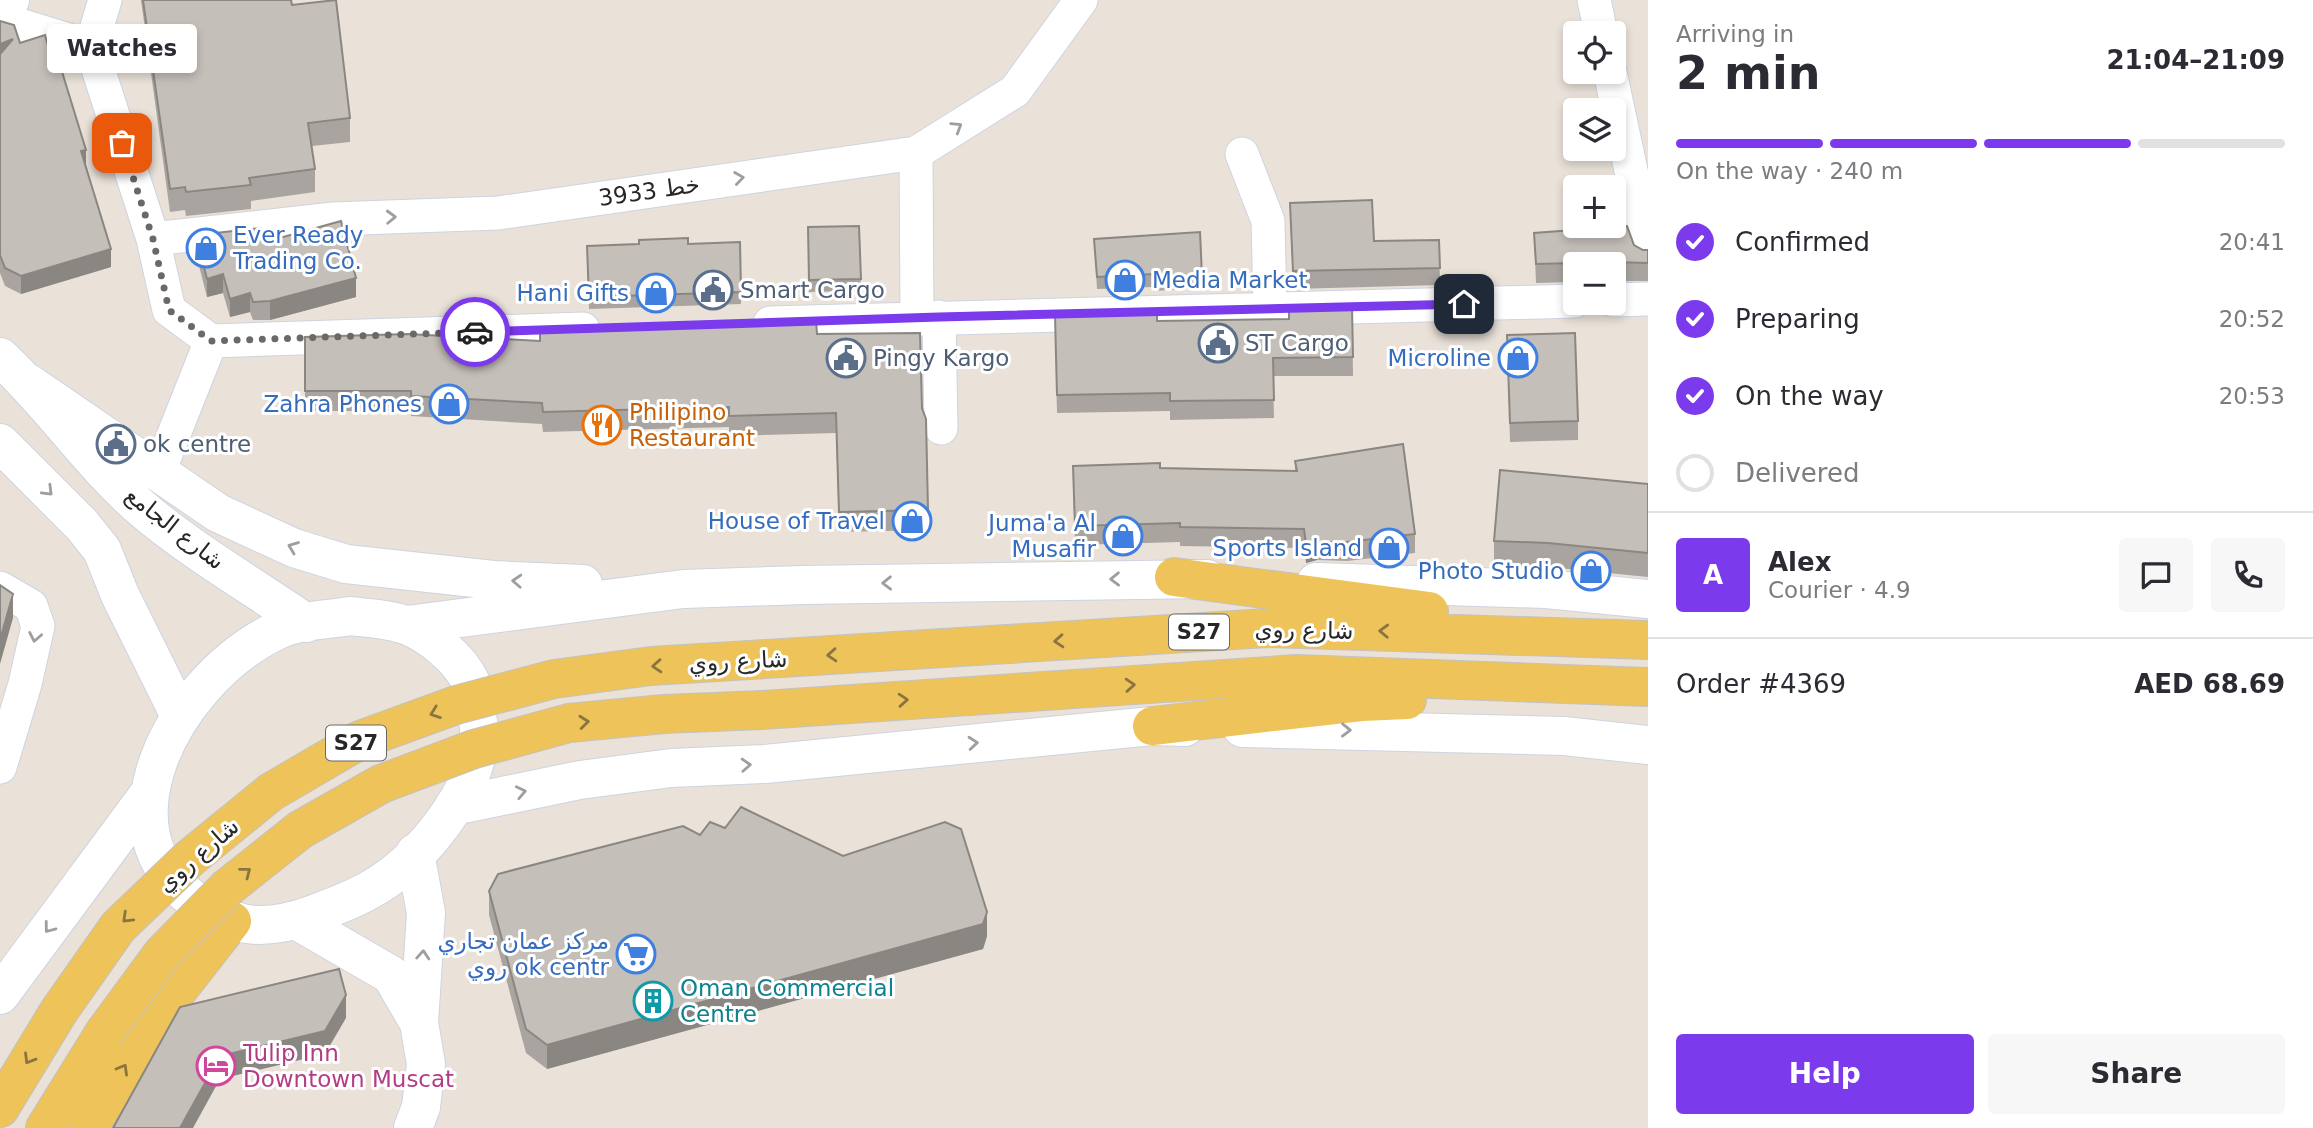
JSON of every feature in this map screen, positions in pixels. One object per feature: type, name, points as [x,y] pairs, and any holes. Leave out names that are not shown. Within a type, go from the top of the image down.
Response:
[{"type":"main road","points":[[0,4],[10,0]]},
{"type":"main road","name":"شارع الجامع","points":[[0,357],[28,383],[76,442],[139,505],[188,543],[306,623]]},
{"type":"main road","points":[[28,383],[218,513],[294,548],[346,564],[493,580],[683,589],[1174,578],[1546,589],[1648,599]]},
{"type":"main road","points":[[0,443],[82,525],[102,550],[120,595],[180,716]]},
{"type":"main road","points":[[1174,578],[1647,639]]},
{"type":"main road","points":[[407,625],[444,648],[470,681],[479,729],[473,771],[435,833],[390,877],[348,902],[296,920],[249,924],[232,920],[187,896],[162,868],[154,849],[149,826],[148,795],[155,767],[180,716],[204,686],[241,653],[279,629],[350,616],[407,625],[683,589]]},
{"type":"main road","name":"شارع روي","points":[[0,1108],[59,1011],[118,927],[190,858],[271,792],[360,740],[456,705],[554,679],[650,666],[1267,628],[1647,639]]},
{"type":"main road","name":"شارع روي","points":[[45,1128],[104,1032],[162,954],[226,888],[300,830],[382,784],[474,749],[569,723],[664,714],[762,710],[1297,674],[1644,687]]},
{"type":"main road","points":[[454,806],[580,780],[671,768],[765,764],[1152,726],[1361,702],[1644,687]]},
{"type":"main road","points":[[1152,726],[1564,736],[1648,745]]},
{"type":"main road","points":[[0,995],[148,795]]},
{"type":"main road","points":[[413,1128],[421,1107],[426,1064],[419,1023],[426,914],[415,853]]},
{"type":"main road","points":[[89,1128],[146,1031],[232,920]]},
{"type":"main road","points":[[296,920],[391,975],[419,1023]]},
{"type":"street","points":[[105,0],[91,47],[153,239],[169,310],[211,341],[612,328]]},
{"type":"street","name":"3933 خط","points":[[153,239],[333,219],[498,213],[916,153],[1015,91],[1081,0]]},
{"type":"street","points":[[1594,0],[1598,21]]},
{"type":"street","points":[[0,19],[91,47]]},
{"type":"street","points":[[1613,84],[1648,250]]},
{"type":"street","points":[[916,153],[928,318],[941,428]]},
{"type":"street","points":[[1242,154],[1268,221],[1270,309]]},
{"type":"street","points":[[1626,300],[1648,299]]},
{"type":"street","points":[[737,324],[1563,301]]},
{"type":"street","points":[[158,474],[211,341]]},
{"type":"street","points":[[0,588],[31,606],[38,626],[25,684],[0,767]]},
{"type":"building","points":[[143,0],[291,0],[292,5],[336,0],[350,118],[308,123],[315,169],[249,178],[251,185],[186,192],[185,187],[170,189]]},
{"type":"building","points":[[0,21],[14,25],[20,43],[45,35],[53,64],[59,62],[86,150],[81,151],[111,249],[21,276],[5,268],[0,255],[0,54],[13,39],[0,44]]},
{"type":"building","points":[[1372,200],[1374,241],[1439,240],[1440,268],[1293,271],[1290,203]]},
{"type":"building","points":[[341,221],[356,278],[270,301],[253,302],[250,293],[230,299],[223,274],[207,279],[196,235],[261,228],[265,242]]},
{"type":"building","points":[[859,226],[861,279],[809,280],[808,227]]},
{"type":"building","points":[[1626,226],[1634,245],[1648,250],[1648,263],[1626,262],[1626,252],[1563,252],[1563,263],[1536,264],[1534,233],[1563,231],[1563,238],[1626,238]]},
{"type":"building","points":[[1200,232],[1202,276],[1154,278],[1153,274],[1097,277],[1094,239]]},
{"type":"building","points":[[688,238],[688,244],[740,242],[741,292],[589,297],[587,246],[639,244],[639,240]]},
{"type":"building","points":[[1352,307],[1353,357],[1273,358],[1274,400],[1170,401],[1170,393],[1057,395],[1055,315],[1157,312],[1157,321],[1289,319],[1289,309]]},
{"type":"building","points":[[816,320],[817,334],[920,333],[922,408],[926,419],[928,510],[839,512],[836,413],[729,416],[729,407],[543,412],[542,403],[411,396],[411,391],[305,391],[305,337],[408,334],[540,341],[540,329]]},
{"type":"building","points":[[1575,333],[1578,421],[1510,423],[1507,335]]},
{"type":"building","points":[[1403,444],[1415,534],[1306,544],[1304,529],[1180,527],[1180,523],[1075,526],[1073,466],[1160,463],[1160,468],[1297,471],[1295,461]]},
{"type":"building","points":[[1500,470],[1648,484],[1648,553],[1548,543],[1494,541]]},
{"type":"building","points":[[0,585],[13,594],[0,640]]},
{"type":"building","name":"Oman Commercial Centre","points":[[741,807],[843,856],[945,822],[961,829],[987,912],[983,924],[547,1045],[526,1029],[489,891],[498,874],[683,826],[700,835],[710,822],[725,828]]},
{"type":"building","name":"Tulip Inn Downtown Muscat","points":[[339,969],[346,995],[325,1031],[220,1056],[180,1128],[113,1128],[180,1007]]},
{"type":"way so far","points":[[122,143],[153,239],[169,310],[211,341],[475,332]]},
{"type":"place","name":"Watches","points":[[122,143]]},
{"type":"place","name":"Ever Ready Trading Co.","points":[[206,248]]},
{"type":"place","name":"Media Market","points":[[1125,280]]},
{"type":"place","name":"Smart Cargo","points":[[713,290]]},
{"type":"place","name":"Hani Gifts","points":[[656,293]]},
{"type":"place","name":"ST Cargo","points":[[1218,343]]},
{"type":"place","name":"Pingy Kargo","points":[[846,358]]},
{"type":"place","name":"Microline","points":[[1518,358]]},
{"type":"place","name":"Zahra Phones","points":[[449,404]]},
{"type":"place","name":"Philipino Restaurant","points":[[602,425]]},
{"type":"place","name":"ok centre","points":[[116,444]]},
{"type":"place","name":"House of Travel","points":[[912,521]]},
{"type":"place","name":"Juma'a Al Musafir","points":[[1123,536]]},
{"type":"place","name":"Sports Island","points":[[1389,548]]},
{"type":"place","name":"Photo Studio","points":[[1591,571]]},
{"type":"place","name":"مركز عمان تجاري روي ok centr","points":[[636,954]]},
{"type":"place","name":"Oman Commercial Centre","points":[[653,1001]]},
{"type":"place","name":"Tulip Inn Downtown Muscat","points":[[216,1066]]},
{"type":"route","points":[[475,332],[1464,304]]}]
